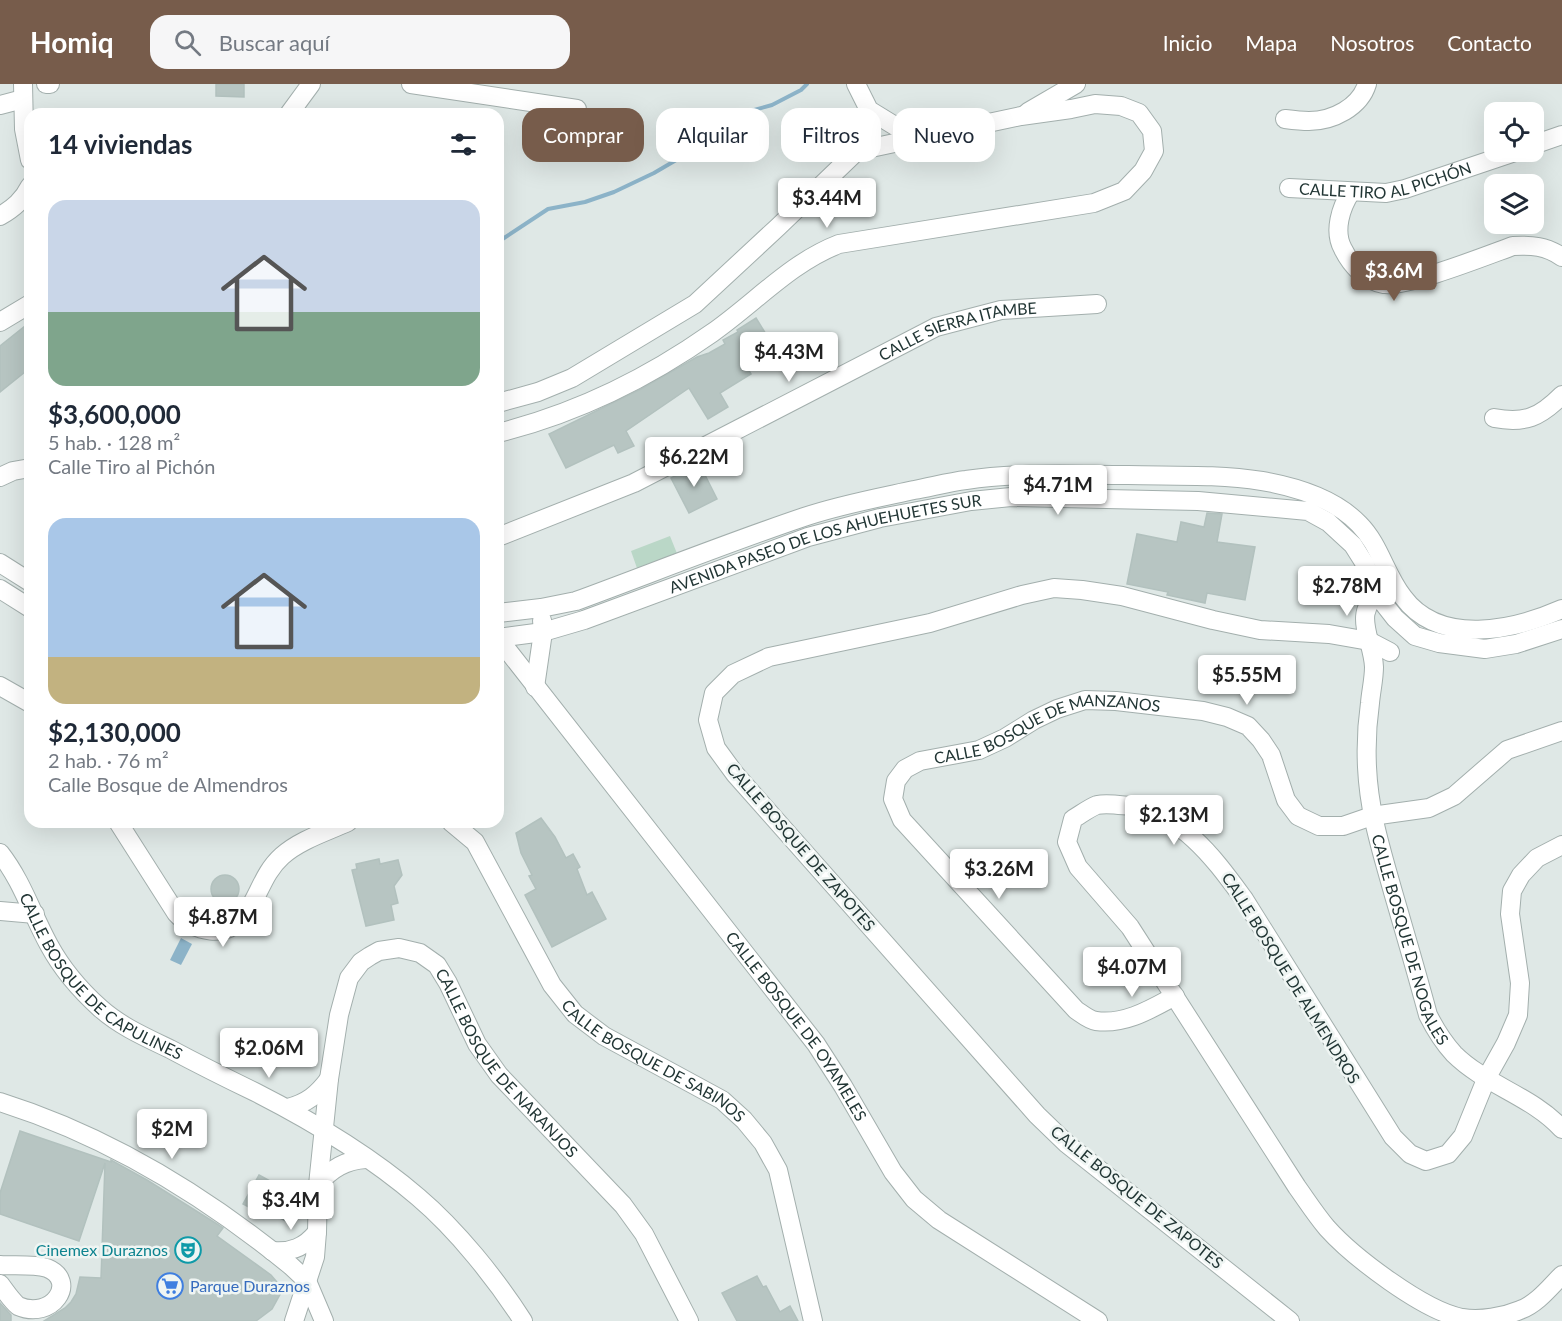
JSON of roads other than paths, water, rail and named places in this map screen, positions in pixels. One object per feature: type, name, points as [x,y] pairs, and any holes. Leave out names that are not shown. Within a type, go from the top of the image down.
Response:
[{"type":"street","points":[[293,108],[311,84]]},
{"type":"street","points":[[411,84],[570,108]]},
{"type":"street","points":[[856,84],[867,108]]},
{"type":"street","points":[[1021,116],[1076,84]]},
{"type":"street","points":[[1285,118],[1310,122],[1336,117],[1357,102],[1367,84]]},
{"type":"street","points":[[0,105],[23,91],[24,129]]},
{"type":"street","points":[[504,432],[566,411],[621,387],[664,364],[713,332],[817,252],[839,243],[1094,203],[1124,191],[1143,171],[1154,151],[1152,131],[1138,113],[1121,106],[1095,104],[1071,110],[995,121]]},
{"type":"street","points":[[1544,141],[1562,135]]},
{"type":"street","points":[[504,401],[538,392],[572,378],[695,304],[846,162]]},
{"type":"street","name":"CALLE TIRO AL PICHÓN","points":[[1289,188],[1386,193],[1405,189],[1485,162]]},
{"type":"street","points":[[1351,192],[1342,205],[1339,224],[1341,247],[1353,265],[1367,278],[1385,285],[1406,282],[1513,246],[1532,245],[1551,250],[1562,257]]},
{"type":"street","points":[[0,216],[24,197]]},
{"type":"street","name":"CALLE SIERRA ITAMBE","points":[[504,535],[634,483],[936,327],[1001,310],[1097,304]]},
{"type":"street","points":[[0,322],[24,308]]},
{"type":"street","points":[[1494,418],[1511,421],[1531,418],[1547,410],[1562,395]]},
{"type":"street","points":[[0,477],[24,469]]},
{"type":"street","name":"AVENIDA PASEO DE LOS AHUEHUETES SUR","points":[[504,612],[576,601],[805,517],[952,482],[1012,475],[1195,476],[1262,481],[1315,495],[1338,506],[1359,523],[1375,544],[1396,588],[1409,605],[1423,616],[1443,625],[1484,630],[1521,624],[1562,609]]},
{"type":"street","name":"AVENIDA PASEO DE LOS AHUEHUETES SUR","points":[[504,637],[543,632],[584,620],[808,537],[880,518],[1011,496],[1198,501],[1308,511],[1337,528],[1353,545],[1365,564],[1377,595],[1395,618],[1415,636],[1439,643],[1485,649],[1526,642],[1562,629]]},
{"type":"street","points":[[2,569],[24,579]]},
{"type":"street","name":"CALLE BOSQUE DE ZAPOTES","points":[[1290,1321],[1067,1144],[1037,1115],[735,774],[716,748],[708,720],[714,693],[733,674],[770,657],[919,625],[1054,588],[1122,596],[1260,630],[1329,634],[1369,641],[1390,652]]},
{"type":"street","points":[[1365,621],[1368,607],[1377,595],[1396,588]]},
{"type":"street","points":[[0,589],[24,604]]},
{"type":"street","points":[[535,687],[543,632],[541,608]]},
{"type":"street","points":[[1390,652],[1404,646],[1415,636],[1423,616]]},
{"type":"street","name":"CALLE BOSQUE DE ZAPOTES","points":[[1329,634],[1365,621]]},
{"type":"street","name":"CALLE BOSQUE DE NOGALES","points":[[1365,621],[1365,631],[1374,665],[1367,728],[1367,767],[1372,816],[1428,1015],[1437,1033],[1454,1054],[1550,1115],[1562,1128]]},
{"type":"street","name":"CALLE BOSQUE DE OYAMELES","points":[[504,646],[816,1044],[893,1172],[914,1199],[939,1220],[1098,1321]]},
{"type":"street","name":"CALLE BOSQUE DE NOGALES","points":[[1371,690],[1390,652]]},
{"type":"street","points":[[0,686],[24,700]]},
{"type":"street","name":"CALLE BOSQUE DE MANZANOS","points":[[1175,996],[1145,1012],[1117,1021],[1094,1021],[1076,1010],[902,820],[893,799],[896,781],[905,769],[920,760],[979,750],[1057,709],[1085,700],[1116,701],[1203,711],[1227,717],[1248,726],[1261,740],[1271,755],[1286,800],[1298,816],[1319,825],[1343,826],[1372,816],[1429,808],[1454,796],[1507,750],[1562,731]]},
{"type":"street","name":"CALLE BOSQUE DE ALMENDROS","points":[[1562,845],[1538,858],[1521,874],[1512,891],[1510,914],[1520,983],[1518,1015],[1487,1077],[1463,1136],[1448,1154],[1426,1161],[1410,1154],[1393,1137],[1244,899],[1220,866],[1195,840],[1170,820],[1143,809],[1116,804],[1096,806],[1073,819],[1067,842],[1078,867],[1130,927],[1297,1187],[1328,1228],[1369,1265],[1430,1307],[1463,1318],[1494,1318],[1523,1309],[1546,1292],[1562,1275]]},
{"type":"street","points":[[122,828],[176,913],[189,925],[213,931],[231,927],[245,916],[262,881],[282,856],[301,843],[335,828]]},
{"type":"street","name":"CALLE BOSQUE DE SABINOS","points":[[458,828],[475,842],[552,985],[574,1014],[604,1036],[722,1100],[744,1120],[763,1143],[778,1170],[813,1321]]},
{"type":"street","name":"CALLE BOSQUE DE CAPULINES","points":[[0,853],[17,876],[49,945],[63,967],[79,988],[101,1009],[132,1031],[288,1108],[325,1130],[420,1198],[502,1289],[523,1321]]},
{"type":"street","points":[[0,911],[35,914]]},
{"type":"street","name":"CALLE BOSQUE DE NARANJOS","points":[[294,1321],[315,1257],[318,1185],[329,1079],[339,1015],[349,978],[354,969],[370,956],[389,949],[410,949],[429,958],[443,974],[477,1044],[499,1075],[623,1205],[644,1234],[689,1321]]},
{"type":"street","points":[[288,1108],[304,1103],[319,1094],[329,1079]]},
{"type":"street","points":[[0,1102],[117,1149],[144,1169],[177,1183],[272,1251],[307,1281],[324,1321]]},
{"type":"street","points":[[318,1185],[324,1177],[339,1166],[366,1159]]},
{"type":"street","points":[[272,1251],[286,1251],[300,1247],[317,1232]]},
{"type":"street","points":[[0,1265],[45,1268],[56,1275],[61,1293],[52,1308],[41,1313],[33,1312],[20,1307],[0,1284]]},
{"type":"water","points":[[181,938],[192,944],[181,965],[170,960]]},
{"type":"waterway","points":[[504,238],[548,209],[585,202],[614,192],[654,173],[683,156],[705,137],[743,113],[772,105],[801,90],[807,84]]},
{"type":"place","name":"Cinemex Duraznos","points":[[188,1250]]},
{"type":"place","name":"Parque Duraznos","points":[[170,1286]]}]
